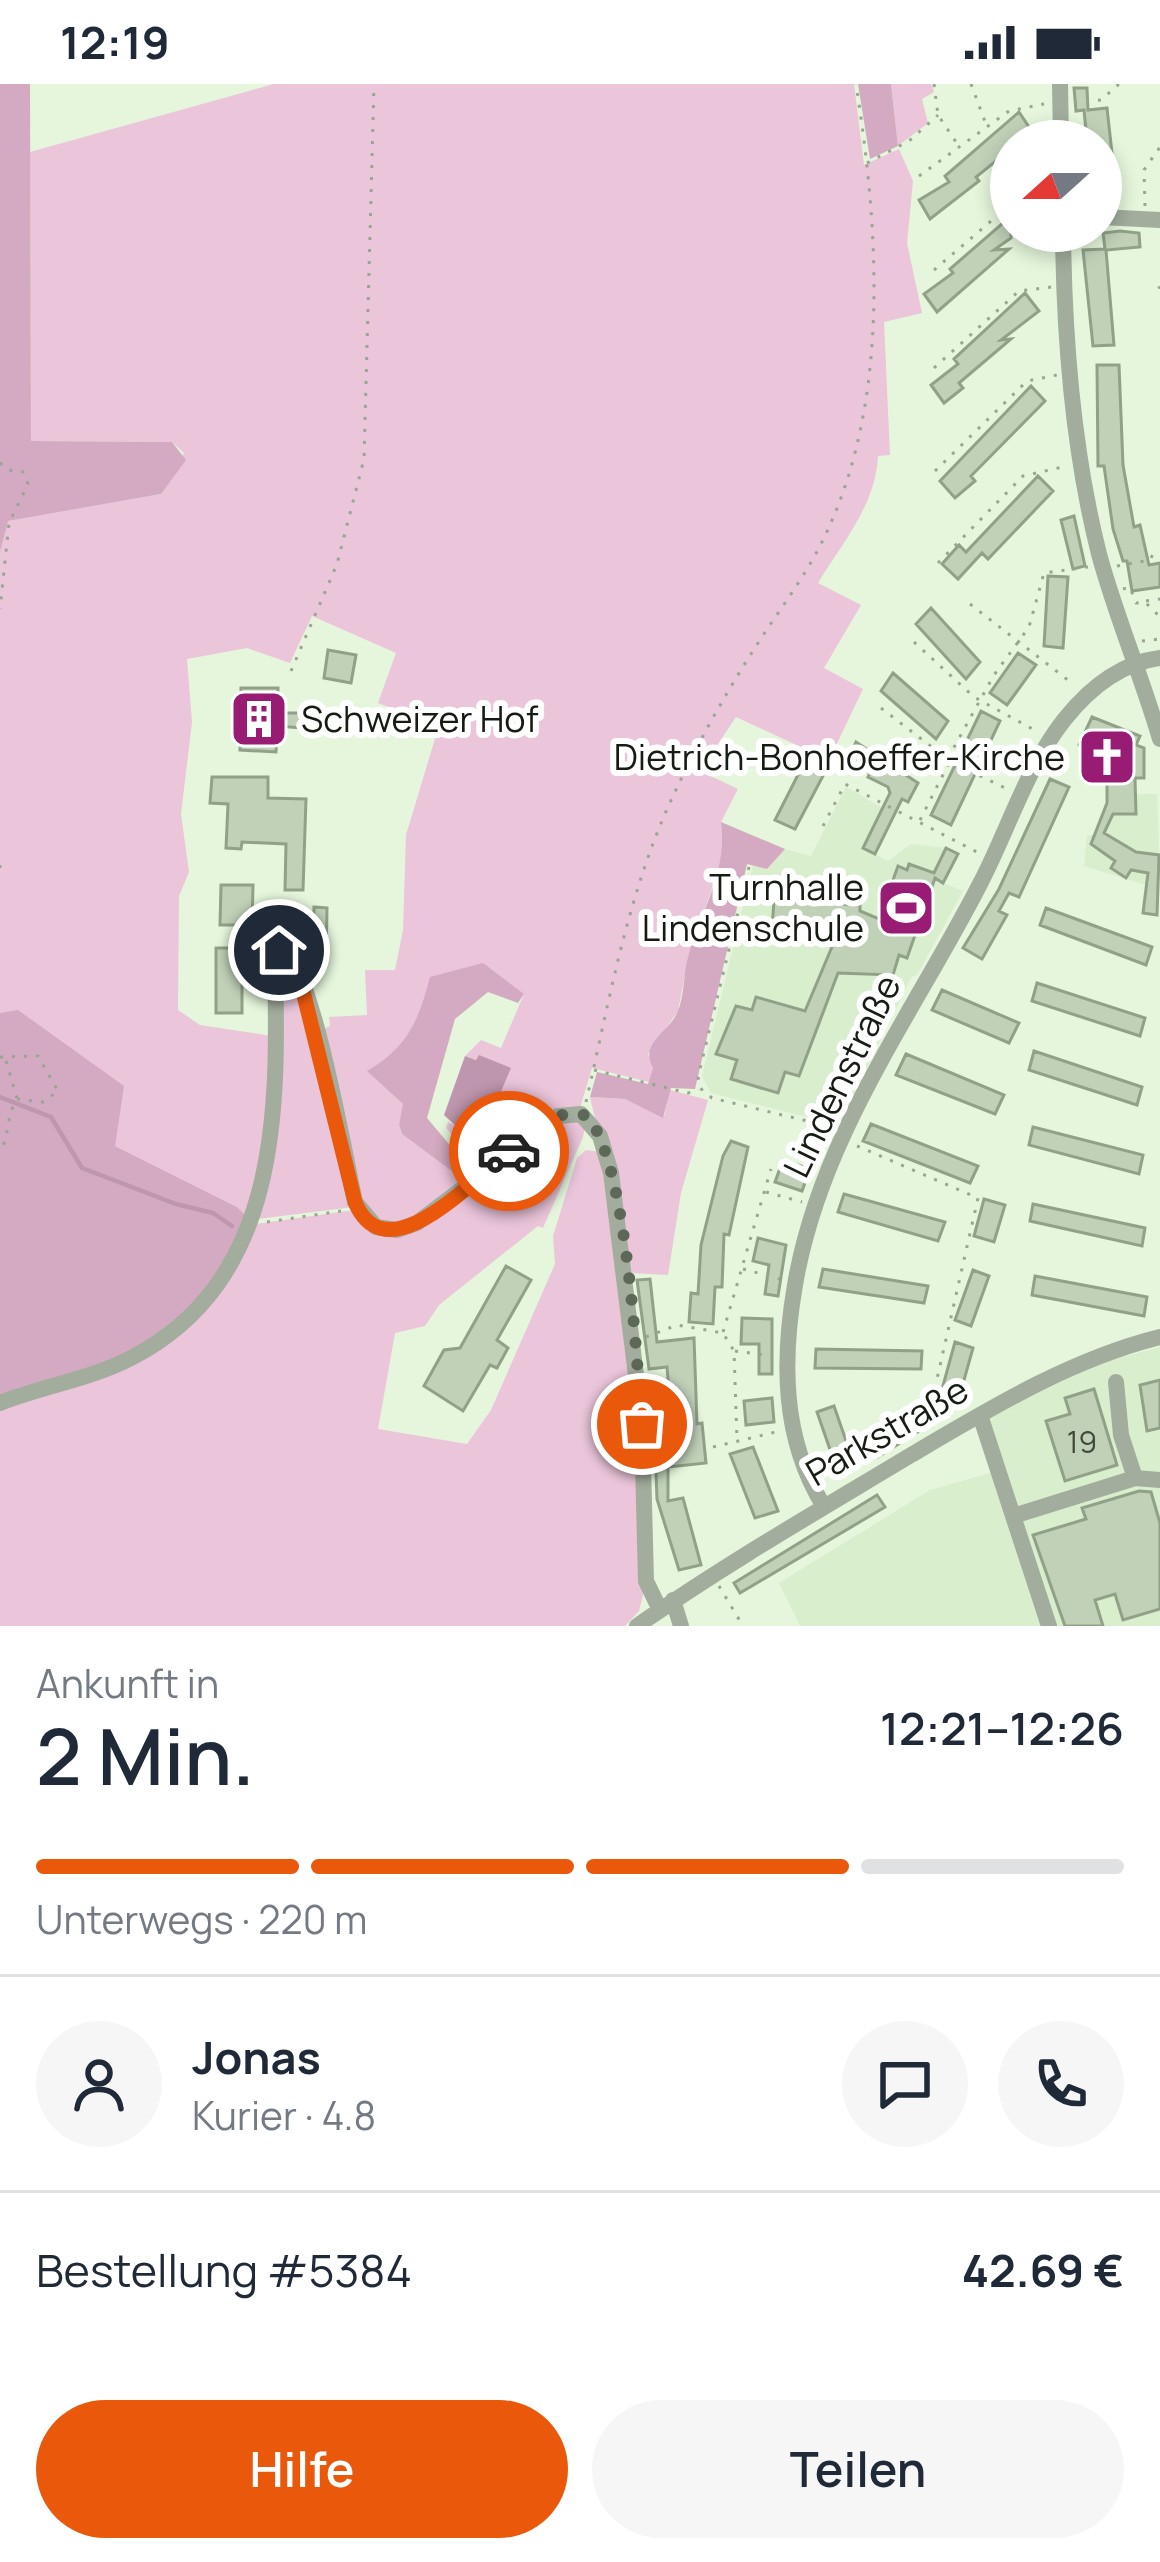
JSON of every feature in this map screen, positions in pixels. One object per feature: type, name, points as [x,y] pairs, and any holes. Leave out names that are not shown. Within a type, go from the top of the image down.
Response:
[{"type":"street","points":[[1122,218],[1152,219]]},
{"type":"street","points":[[1064,252],[1082,464],[1103,567],[1160,740]]},
{"type":"street","points":[[1135,663],[1160,658]]},
{"type":"street","name":"Lindenstraße","points":[[823,1505],[803,1466],[793,1429],[787,1357],[795,1282],[816,1206],[843,1136],[992,860],[1050,740],[1086,697],[1135,663]]},
{"type":"street","points":[[0,1403],[139,1354],[186,1318],[238,1253],[253,1222],[266,1168],[275,956],[279,950],[293,958],[358,1208],[371,1224],[383,1230],[411,1226],[539,1127],[565,1114],[585,1115],[601,1136],[620,1226],[640,1411],[647,1587],[667,1605],[680,1626]]},
{"type":"street","name":"Parkstraße","points":[[637,1626],[823,1505],[980,1415],[1090,1360],[1160,1337]]},
{"type":"street","points":[[1116,1382],[1121,1436],[1135,1478]]},
{"type":"street","points":[[980,1415],[1048,1626]]},
{"type":"street","points":[[1012,1516],[1135,1478],[1160,1480]]},
{"type":"path","points":[[291,671],[337,565],[364,459],[374,84]]},
{"type":"path","points":[[585,1115],[624,937],[661,824],[732,685],[817,553],[860,430],[871,338],[867,163],[856,84]]},
{"type":"path","points":[[934,84],[938,115],[959,147]]},
{"type":"path","points":[[971,84],[987,127]]},
{"type":"path","points":[[919,176],[1025,104],[1060,97],[1101,100],[1119,84]]},
{"type":"path","points":[[867,163],[909,141],[938,115]]},
{"type":"path","points":[[1152,219],[1144,170],[1160,146]]},
{"type":"path","points":[[934,270],[990,222]]},
{"type":"path","points":[[934,368],[1019,291],[1066,286]]},
{"type":"path","points":[[935,471],[1027,381],[1072,373]]},
{"type":"path","points":[[0,463],[24,473],[28,483],[10,519],[0,609]]},
{"type":"path","points":[[938,562],[1023,476],[1082,464]]},
{"type":"path","points":[[0,523],[10,519]]},
{"type":"path","points":[[920,822],[979,700],[1029,627],[1045,572],[1150,560],[1153,554]]},
{"type":"path","points":[[1160,599],[1145,602],[1160,617]]},
{"type":"path","points":[[970,604],[1086,697]]},
{"type":"path","points":[[914,642],[979,700],[1050,740]]},
{"type":"path","points":[[881,708],[949,760],[1024,795]]},
{"type":"path","points":[[823,826],[845,784],[992,860]]},
{"type":"path","points":[[749,867],[698,1077],[701,1090],[712,1098],[843,1136],[978,1198],[932,1401],[946,1434]]},
{"type":"path","points":[[0,1152],[15,1102],[3,1058],[38,1055],[58,1091],[43,1102],[15,1102]]},
{"type":"path","points":[[594,1070],[688,1093],[701,1090]]},
{"type":"path","points":[[723,1334],[771,1169]]},
{"type":"path","points":[[766,1192],[816,1206]]},
{"type":"path","points":[[267,1222],[358,1208]]},
{"type":"path","points":[[741,1269],[795,1282]]},
{"type":"path","points":[[658,1336],[676,1325],[723,1334],[734,1351],[736,1440]]},
{"type":"path","points":[[734,1351],[787,1357]]},
{"type":"path","points":[[713,1448],[793,1429]]},
{"type":"path","points":[[712,1574],[742,1626]]},
{"type":"shaded area","points":[[0,84],[30,84],[31,441],[172,442],[186,460],[161,494],[8,521],[0,552]]},
{"type":"shaded area","points":[[274,84],[854,84],[864,165],[899,149],[913,181],[907,243],[922,313],[884,322],[890,455],[878,456],[865,506],[818,583],[861,605],[824,668],[863,689],[829,760],[736,717],[700,771],[738,789],[721,822],[725,851],[689,954],[678,1011],[648,1054],[653,1068],[649,1082],[592,1068],[580,1108],[490,1160],[476,1161],[446,1128],[448,1122],[458,1127],[477,1060],[465,1056],[481,1040],[501,1048],[524,994],[431,977],[410,1032],[393,1053],[368,1071],[404,1105],[399,1125],[402,1134],[465,1181],[428,1212],[389,1226],[365,1212],[319,1031],[330,1026],[329,1017],[367,1015],[365,970],[395,970],[403,930],[406,835],[437,732],[433,724],[378,703],[396,653],[312,616],[290,663],[247,648],[187,659],[192,722],[181,814],[189,872],[179,896],[178,1010],[200,1025],[272,1036],[283,962],[288,962],[353,1207],[251,1220],[237,1207],[115,1146],[0,1013],[0,552],[7,521],[161,494],[184,453],[172,442],[31,441],[30,152]]},
{"type":"shaded area","points":[[858,84],[891,84],[898,146],[870,159]]},
{"type":"shaded area","points":[[891,84],[931,84],[934,92],[922,99],[928,123],[898,146]]},
{"type":"shaded area","points":[[846,787],[883,808],[864,849],[888,861],[911,844],[946,848],[958,854],[943,883],[963,891],[917,975],[912,976],[838,1125],[711,1093],[702,1076],[753,865],[767,869],[785,849],[811,856]]},
{"type":"shaded area","points":[[1135,794],[1157,794],[1160,877],[1146,885],[1084,866],[1087,836],[1105,833],[1113,814],[1135,814]]},
{"type":"shaded area","points":[[721,822],[785,849],[767,869],[747,864],[695,1089],[671,1088],[663,1118],[625,1099],[590,1097],[597,1072],[648,1084],[652,1045],[680,1006],[688,957],[717,874]]},
{"type":"shaded area","points":[[483,963],[524,994],[518,1003],[488,992],[455,1019],[427,1118],[464,1162],[465,1181],[402,1134],[403,1104],[367,1071],[392,1053],[409,1032],[430,977]]},
{"type":"shaded area","points":[[18,1010],[124,1086],[115,1146],[237,1207],[251,1220],[202,1295],[151,1342],[101,1365],[0,1399],[0,1013]]},
{"type":"shaded area","points":[[479,1055],[511,1068],[483,1134],[464,1125],[458,1128],[444,1115],[465,1056],[476,1060]]},
{"type":"shaded area","points":[[670,1090],[708,1100],[681,1193],[668,1275],[631,1273],[590,1097],[625,1099],[664,1117]]},
{"type":"shaded area","points":[[574,1117],[585,1127],[583,1137],[543,1228],[538,1226],[439,1305],[425,1326],[395,1333],[378,1429],[467,1444],[491,1410],[555,1264],[553,1236],[577,1158],[586,1150],[600,1152],[639,1434],[643,1595],[639,1611],[625,1626],[0,1626],[0,1407],[256,1224],[354,1210],[385,1235]]},
{"type":"shaded area","points":[[1160,1347],[1160,1626],[800,1626],[779,1583],[930,1490],[993,1472],[976,1422],[1104,1362]]},
{"type":"building","points":[[1074,88],[1087,88],[1088,110],[1107,108],[1108,120],[1085,120],[1084,110],[1076,111]]},
{"type":"building","points":[[990,137],[990,166],[976,177],[979,181],[930,219],[919,200],[949,182],[945,176]]},
{"type":"building","points":[[1122,231],[1139,233],[1140,247],[1122,249]]},
{"type":"building","points":[[990,234],[990,252],[1006,252],[937,312],[924,294],[953,273],[950,269]]},
{"type":"building","points":[[1083,252],[1106,252],[1114,345],[1093,346]]},
{"type":"building","points":[[1025,293],[1039,311],[1001,340],[1011,339],[959,383],[963,388],[944,403],[931,385],[958,364],[954,359]]},
{"type":"building","points":[[1097,365],[1119,365],[1123,465],[1134,527],[1140,525],[1149,565],[1160,563],[1160,587],[1132,591],[1127,561],[1123,561],[1113,529],[1104,466],[1098,466]]},
{"type":"building","points":[[1031,386],[1045,401],[955,498],[940,481]]},
{"type":"building","points":[[1038,476],[1053,491],[988,559],[982,553],[958,579],[942,564],[959,545],[966,552]]},
{"type":"building","points":[[1074,516],[1085,566],[1073,569],[1061,520]]},
{"type":"building","points":[[1048,576],[1068,577],[1063,648],[1044,646]]},
{"type":"building","points":[[931,608],[980,662],[966,679],[916,624]]},
{"type":"building","points":[[328,650],[356,655],[351,683],[324,678]]},
{"type":"building","points":[[1018,653],[1036,665],[1007,705],[990,693]]},
{"type":"building","points":[[893,673],[948,721],[936,739],[881,691]]},
{"type":"building","name":"Schweizer Hof","points":[[241,688],[278,688],[277,713],[302,713],[301,728],[277,726],[276,752],[240,750]]},
{"type":"building","points":[[981,711],[1000,721],[951,825],[931,815]]},
{"type":"building","points":[[1092,717],[1140,736],[1136,745],[1144,748],[1144,778],[1135,778],[1136,814],[1113,814],[1104,833],[1136,852],[1159,855],[1157,915],[1143,913],[1148,873],[1131,870],[1126,878],[1111,868],[1115,861],[1091,844],[1107,803],[1107,773],[1079,745]]},
{"type":"building","points":[[856,742],[918,783],[908,802],[902,799],[875,854],[863,848],[890,793],[888,787],[868,777],[870,773],[847,762]]},
{"type":"building","points":[[803,765],[824,774],[795,829],[775,820]]},
{"type":"building","points":[[212,777],[268,777],[268,798],[306,799],[303,890],[285,890],[286,844],[242,842],[241,849],[226,848],[228,804],[210,803]]},
{"type":"building","points":[[1050,779],[1069,787],[1019,897],[1009,893],[999,911],[1007,915],[982,959],[963,948],[999,889]]},
{"type":"building","points":[[946,848],[958,854],[943,883],[935,878],[907,958],[899,955],[893,975],[838,973],[799,1076],[785,1072],[778,1093],[731,1079],[737,1060],[716,1054],[736,1006],[752,1010],[756,997],[805,1011],[834,942],[829,943],[828,929],[772,929],[774,900],[860,905],[860,911],[879,919],[898,866],[907,870],[909,864],[934,873]]},
{"type":"building","points":[[221,885],[253,885],[252,925],[220,925]]},
{"type":"building","points":[[314,907],[327,908],[326,963],[313,962]]},
{"type":"building","points":[[1046,908],[1152,947],[1146,965],[1040,925]]},
{"type":"building","points":[[216,948],[242,948],[242,1013],[216,1013]]},
{"type":"building","points":[[1037,983],[1145,1018],[1140,1036],[1032,1001]]},
{"type":"building","points":[[942,990],[1019,1023],[1009,1043],[932,1010]]},
{"type":"building","points":[[1034,1051],[1142,1087],[1137,1105],[1029,1070]]},
{"type":"building","points":[[906,1054],[1004,1095],[995,1114],[896,1075]]},
{"type":"building","points":[[871,1124],[978,1166],[970,1183],[863,1141]]},
{"type":"building","points":[[1033,1127],[1143,1155],[1139,1174],[1029,1145]]},
{"type":"building","points":[[731,1141],[748,1147],[729,1235],[724,1234],[722,1287],[715,1287],[713,1324],[689,1322],[691,1293],[698,1294],[701,1245]]},
{"type":"building","points":[[783,1160],[810,1169],[802,1191],[775,1182]]},
{"type":"building","points":[[844,1194],[945,1222],[938,1241],[838,1212]]},
{"type":"building","points":[[984,1199],[1005,1205],[994,1242],[974,1236]]},
{"type":"building","points":[[1033,1204],[1145,1228],[1142,1246],[1030,1221]]},
{"type":"building","points":[[758,1238],[786,1245],[778,1296],[765,1294],[769,1265],[753,1261]]},
{"type":"building","points":[[506,1266],[531,1280],[497,1340],[508,1348],[497,1368],[490,1365],[463,1411],[424,1386],[444,1350],[460,1348]]},
{"type":"building","points":[[823,1269],[928,1286],[924,1303],[819,1287]]},
{"type":"building","points":[[973,1270],[989,1276],[971,1326],[955,1320]]},
{"type":"building","points":[[1035,1276],[1147,1297],[1144,1316],[1032,1295]]},
{"type":"building","points":[[650,1279],[657,1342],[694,1338],[697,1424],[702,1423],[706,1463],[668,1467],[668,1501],[683,1498],[701,1565],[679,1570],[657,1499],[655,1448],[680,1448],[677,1417],[671,1418],[667,1367],[649,1369],[637,1280]]},
{"type":"building","points":[[742,1318],[772,1319],[772,1374],[759,1374],[759,1344],[741,1344]]},
{"type":"building","points":[[955,1342],[973,1348],[959,1398],[941,1393]]},
{"type":"building","points":[[816,1349],[922,1351],[921,1369],[815,1368]]},
{"type":"building","points":[[1160,1380],[1160,1428],[1147,1431],[1140,1385]]},
{"type":"building","points":[[1094,1389],[1117,1465],[1065,1481],[1046,1421],[1070,1414],[1065,1398]]},
{"type":"building","points":[[772,1398],[774,1422],[746,1425],[744,1401]]},
{"type":"building","points":[[834,1406],[852,1458],[835,1464],[817,1412]]},
{"type":"building","points":[[922,1412],[930,1424],[878,1457],[870,1445]]},
{"type":"building","points":[[753,1447],[778,1511],[755,1518],[730,1454]]},
{"type":"building","points":[[1139,1491],[1151,1492],[1160,1523],[1160,1609],[1123,1620],[1115,1594],[1095,1600],[1103,1626],[1065,1626],[1033,1535],[1086,1519],[1082,1508]]},
{"type":"building","points":[[877,1495],[885,1507],[740,1593],[734,1583]]},
{"type":"waterway","points":[[0,1097],[51,1117],[82,1168],[213,1213],[232,1226]]},
{"type":"way so far","points":[[509,1151],[539,1127],[568,1113],[587,1116],[601,1136],[620,1226],[642,1424]]},
{"type":"place","name":"Schweizer Hof","points":[[259,719]]},
{"type":"place","name":"Dietrich-Bonhoeffer-Kirche","points":[[1107,757]]},
{"type":"place","name":"Turnhalle Lindenschule","points":[[906,908]]},
{"type":"route","points":[[279,950],[287,951],[297,967],[355,1202],[366,1220],[389,1231],[411,1226],[509,1151]]}]
